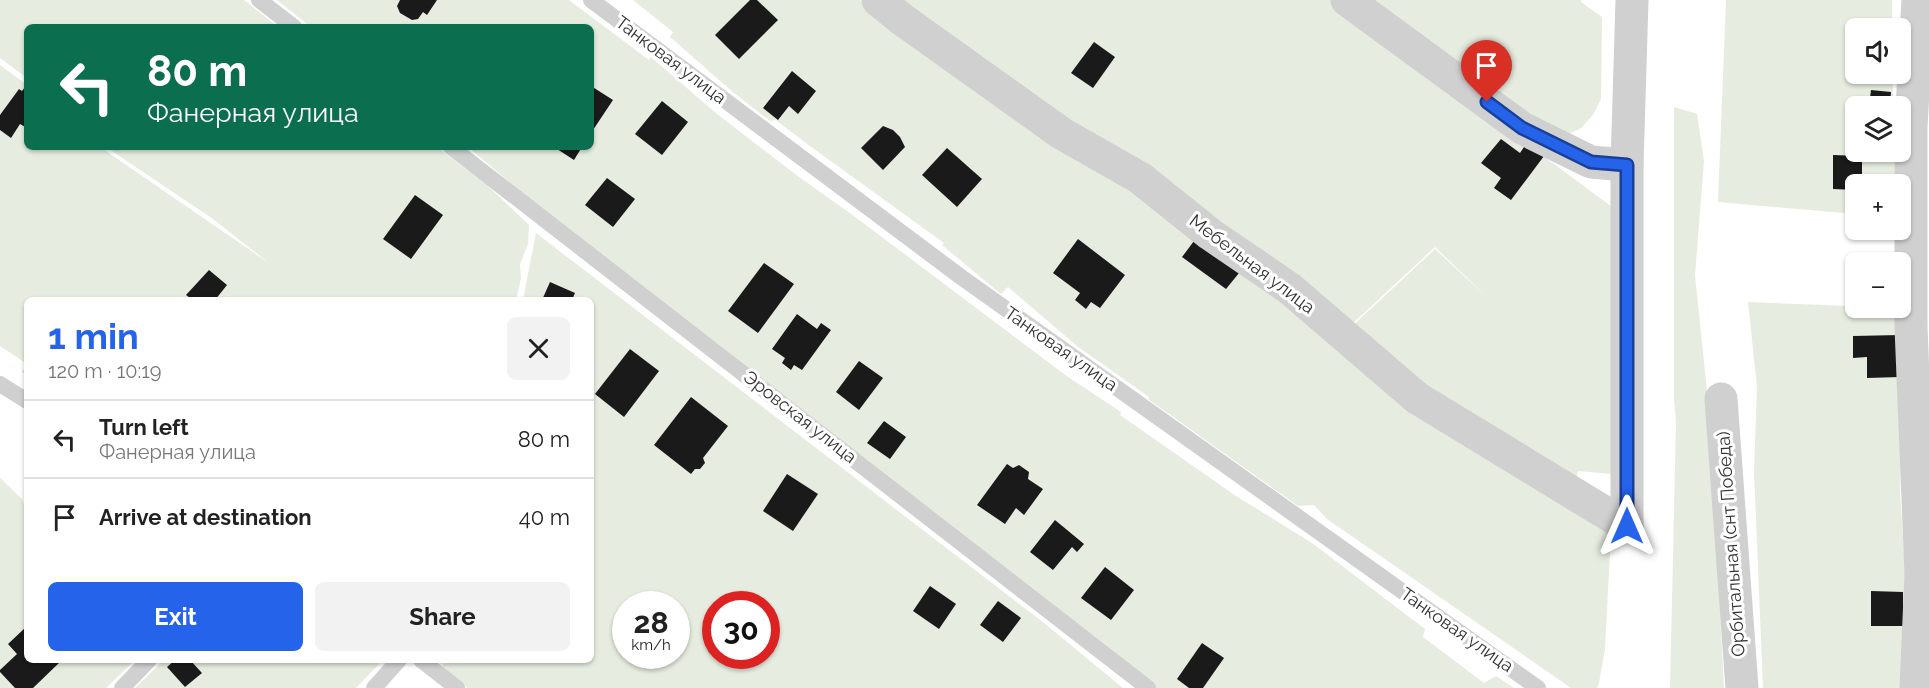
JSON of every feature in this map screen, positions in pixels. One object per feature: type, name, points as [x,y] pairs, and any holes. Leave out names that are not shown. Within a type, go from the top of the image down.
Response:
[{"type":"street","name":"Мебельная улица","points":[[878,0],[1061,133],[1140,178],[1210,234],[1289,288],[1417,398],[1627,526],[1627,165]]},
{"type":"street","points":[[1347,0],[1522,128],[1591,162],[1627,165],[1632,0]]},
{"type":"street","points":[[1916,688],[1921,574],[1911,327],[1911,127],[1918,0]]},
{"type":"street","name":"Орбитальная (снт Победа)","points":[[1721,399],[1742,688]]},
{"type":"lane","points":[[259,0],[290,24]]},
{"type":"lane","name":"Танковая улица","points":[[591,0],[961,277],[1538,688]]},
{"type":"lane","name":"Эровская улица","points":[[455,150],[1148,688]]},
{"type":"lane","points":[[0,384],[24,399]]},
{"type":"lane","points":[[122,688],[147,663]]},
{"type":"lane","points":[[374,688],[396,663]]},
{"type":"lane","points":[[425,663],[458,688]]},
{"type":"shaded area","points":[[0,0],[244,0],[274,24],[24,24],[24,76],[0,58]]},
{"type":"shaded area","points":[[277,0],[569,0],[649,60],[651,57],[717,114],[795,174],[1068,377],[1121,412],[1120,415],[1236,496],[1312,543],[1425,629],[1423,637],[1484,683],[1496,676],[1514,688],[1155,688],[557,222],[472,150],[594,150],[594,24],[307,24]]},
{"type":"shaded area","points":[[633,0],[860,0],[899,31],[1126,181],[1611,533],[1605,649],[1597,688],[1571,688],[1327,519],[1314,505],[1298,506],[1148,399],[1149,397],[1077,346],[1008,287],[1001,294],[942,245],[944,243],[776,120],[770,121],[670,37],[673,32]]},
{"type":"shaded area","points":[[893,0],[1333,0],[1616,210],[1611,474],[1578,471],[1575,485],[1424,390],[1348,330],[1435,249],[1491,301],[1435,247],[1349,327]]},
{"type":"shaded area","points":[[1360,0],[1581,0],[1602,17],[1601,99],[1593,115],[1580,129],[1560,134]]},
{"type":"shaded area","points":[[1726,0],[1892,0],[1892,18],[1845,18],[1845,84],[1893,84],[1893,96],[1845,96],[1845,162],[1894,162],[1895,174],[1845,174],[1845,213],[1718,202]]},
{"type":"shaded area","points":[[0,65],[24,83],[24,150],[104,150],[270,264],[213,219],[110,150],[441,150],[487,185],[529,225],[528,244],[520,264],[521,278],[517,297],[24,297],[24,362],[0,346]]},
{"type":"shaded area","points":[[1674,107],[1697,114],[1704,161],[1695,275],[1710,420],[1724,688],[1670,688],[1676,423],[1674,400]]},
{"type":"shaded area","points":[[536,233],[1044,623],[1123,688],[467,688],[441,669],[444,663],[594,663],[594,297],[524,297]]},
{"type":"shaded area","points":[[1748,302],[1845,306],[1845,318],[1899,318],[1902,402],[1900,492],[1906,587],[1904,688],[1763,688],[1754,471],[1757,387]]},
{"type":"shaded area","points":[[0,478],[22,499],[24,504],[24,663],[132,663],[106,688],[0,688]]},
{"type":"shaded area","points":[[161,663],[379,664],[356,688],[135,688]]},
{"type":"building","points":[[400,0],[437,0],[427,15],[423,12],[418,19],[412,20],[400,13],[397,6]]},
{"type":"building","points":[[750,0],[757,0],[778,20],[739,59],[715,35]]},
{"type":"building","points":[[1094,42],[1115,57],[1093,88],[1071,73]]},
{"type":"building","points":[[792,71],[816,91],[798,114],[789,106],[778,120],[763,108]]},
{"type":"building","points":[[24,88],[24,126],[20,124],[11,138],[0,130],[0,115],[19,89],[22,91]]},
{"type":"building","points":[[594,88],[613,100],[594,128]]},
{"type":"building","points":[[1871,90],[1891,92],[1891,96],[1870,96]]},
{"type":"building","points":[[662,101],[688,122],[662,155],[635,134]]},
{"type":"building","points":[[883,126],[893,130],[905,147],[883,170],[861,148]]},
{"type":"building","points":[[1501,139],[1520,153],[1526,144],[1544,156],[1511,200],[1494,188],[1501,178],[1481,163]]},
{"type":"building","points":[[947,148],[982,179],[957,207],[922,175]]},
{"type":"building","points":[[559,150],[580,150],[574,160]]},
{"type":"building","points":[[1833,155],[1845,155],[1845,162],[1862,162],[1862,174],[1845,174],[1845,190],[1833,189]]},
{"type":"building","points":[[607,178],[635,199],[613,227],[585,205]]},
{"type":"building","points":[[415,195],[443,215],[411,259],[383,239]]},
{"type":"building","points":[[1078,239],[1125,275],[1100,308],[1091,302],[1086,309],[1075,300],[1080,293],[1053,273]]},
{"type":"building","points":[[1194,241],[1239,273],[1226,289],[1182,257]]},
{"type":"building","points":[[764,263],[794,284],[758,333],[728,311]]},
{"type":"building","points":[[209,270],[227,285],[217,297],[189,297],[186,295]]},
{"type":"building","points":[[550,282],[575,293],[573,297],[543,297]]},
{"type":"building","points":[[797,314],[817,329],[821,323],[831,330],[802,370],[794,365],[791,370],[782,363],[785,358],[772,349]]},
{"type":"building","points":[[1900,335],[1900,377],[1867,378],[1867,357],[1853,358],[1853,336]]},
{"type":"building","points":[[630,349],[659,371],[624,417],[595,394]]},
{"type":"building","points":[[859,361],[883,378],[859,410],[836,392]]},
{"type":"building","points":[[691,397],[728,426],[703,458],[705,463],[691,474],[654,445]]},
{"type":"building","points":[[884,421],[906,437],[890,459],[867,443]]},
{"type":"building","points":[[1007,464],[1013,468],[1019,465],[1029,472],[1028,479],[1043,489],[1024,515],[1016,508],[1005,524],[977,505]]},
{"type":"building","points":[[787,474],[818,494],[793,531],[763,511]]},
{"type":"building","points":[[1055,520],[1084,544],[1077,552],[1072,547],[1053,570],[1030,552]]},
{"type":"building","points":[[1105,567],[1134,590],[1111,620],[1081,598]]},
{"type":"building","points":[[930,586],[956,604],[939,629],[913,611]]},
{"type":"building","points":[[1871,591],[1903,592],[1903,626],[1871,626]]},
{"type":"building","points":[[998,601],[1021,618],[1003,642],[980,625]]},
{"type":"building","points":[[24,629],[24,663],[59,663],[33,688],[15,688],[0,672],[17,654],[8,644]]},
{"type":"building","points":[[1202,643],[1224,658],[1203,688],[1189,688],[1177,679]]},
{"type":"building","points":[[172,663],[193,663],[202,673],[185,687],[167,667]]},
{"type":"route","points":[[1487,102],[1522,128],[1591,162],[1627,165],[1627,526]]}]
